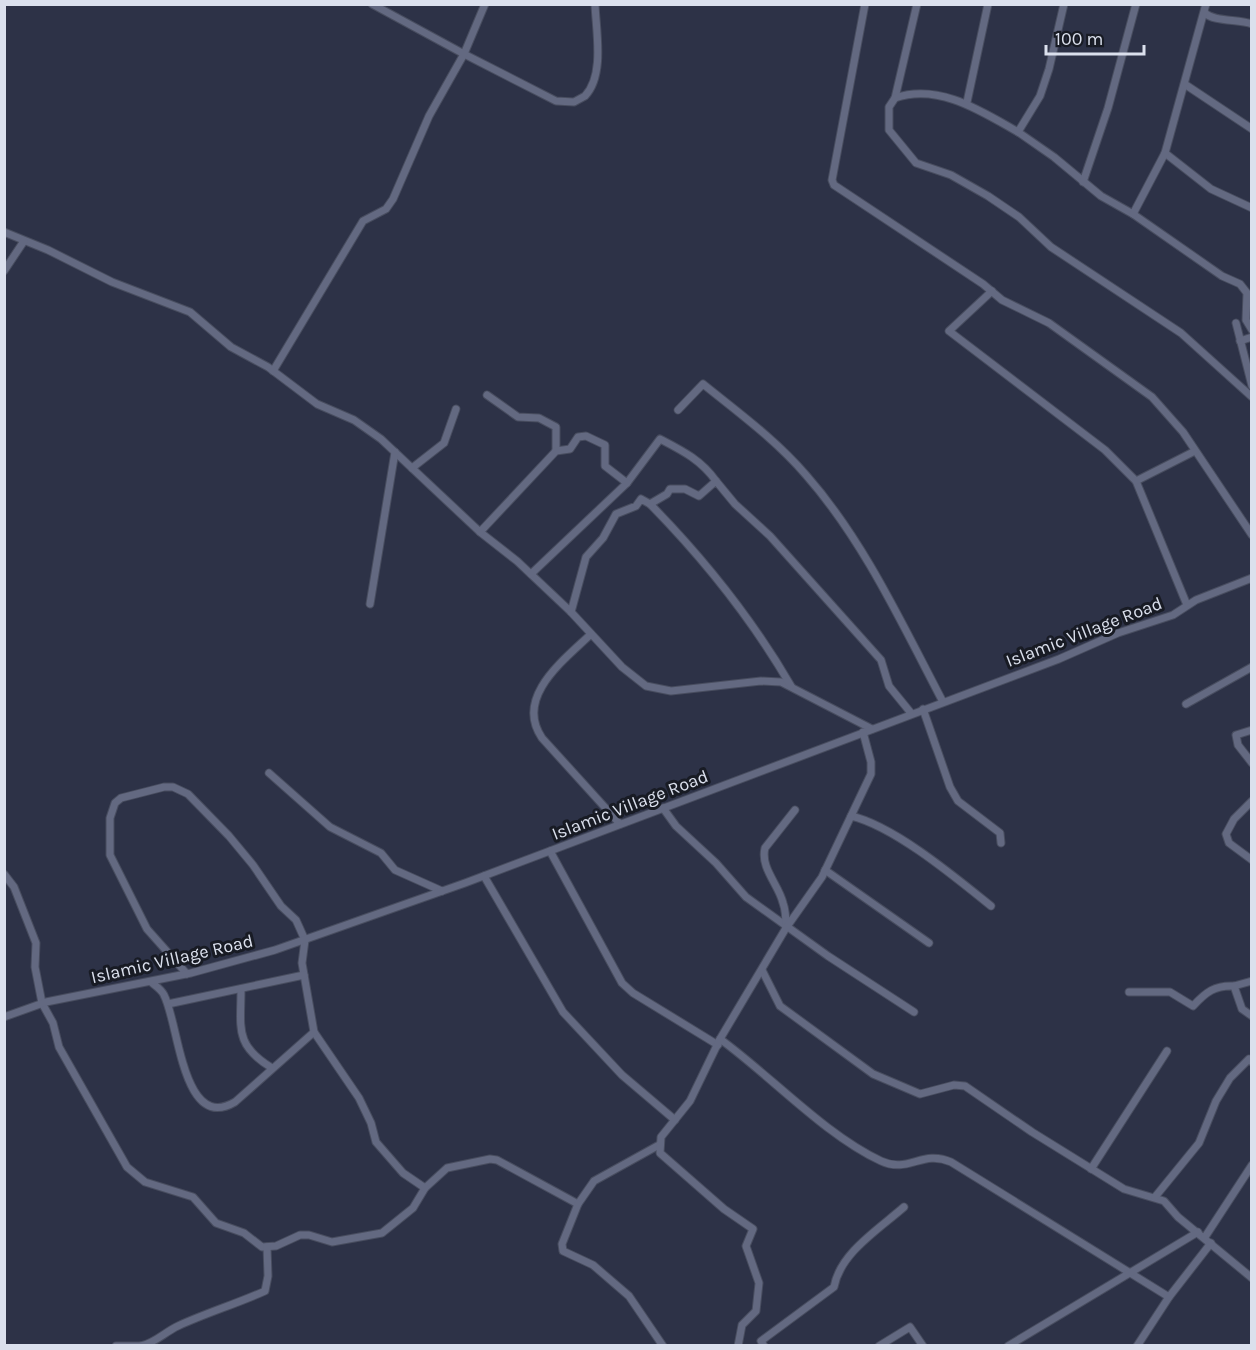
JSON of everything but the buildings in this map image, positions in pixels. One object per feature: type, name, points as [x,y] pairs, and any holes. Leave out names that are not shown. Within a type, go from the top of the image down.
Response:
[{"type":"street","points":[[372,4],[556,101],[574,102],[590,91],[596,73],[595,4]]},
{"type":"street","points":[[273,371],[363,221],[386,208],[393,199],[429,116],[464,54],[485,4]]},
{"type":"street","points":[[865,4],[832,180],[834,185],[1002,300],[1049,323],[1152,397],[1183,432],[1251,535]]},
{"type":"street","points":[[916,4],[895,98],[889,107],[889,130],[916,163],[951,174],[996,201],[1051,247],[1181,333],[1251,397]]},
{"type":"street","points":[[967,102],[988,4]]},
{"type":"street","points":[[1018,132],[1040,96],[1049,69],[1064,4]]},
{"type":"street","points":[[1083,182],[1108,108],[1136,4]]},
{"type":"street","points":[[1133,213],[1165,153],[1186,85],[1206,4]]},
{"type":"street","points":[[1205,13],[1209,17],[1240,20],[1251,24]]},
{"type":"street","points":[[1186,85],[1251,129]]},
{"type":"street","points":[[895,98],[910,93],[967,102],[1018,132],[1101,196],[1133,213],[1222,276],[1240,284],[1249,299],[1246,320],[1251,330]]},
{"type":"street","points":[[1165,153],[1211,189],[1251,208]]},
{"type":"street","points":[[4,232],[141,294],[190,312],[231,347],[255,358],[317,404],[354,420],[395,452],[480,532],[531,574],[571,612],[622,667],[646,686],[659,690],[709,688],[761,681],[781,682],[872,729]]},
{"type":"street","points":[[4,271],[24,241]]},
{"type":"street","points":[[992,291],[949,331],[1105,450],[1136,481],[1187,605]]},
{"type":"street","points":[[1236,323],[1251,386]]},
{"type":"street","points":[[1240,340],[1251,337]]},
{"type":"street","points":[[678,410],[703,384],[767,435],[807,475],[856,542],[943,702]]},
{"type":"street","points":[[487,395],[518,417],[549,422],[556,428],[556,451]]},
{"type":"street","points":[[412,468],[444,443],[456,409]]},
{"type":"street","points":[[480,532],[556,451],[570,449],[578,437],[586,436],[604,445],[605,466],[627,483]]},
{"type":"street","points":[[531,574],[627,483],[660,439],[693,456],[735,504],[770,536],[880,660],[889,686],[911,713]]},
{"type":"street","points":[[369,603],[395,452]]},
{"type":"street","points":[[1136,481],[1195,452]]},
{"type":"street","points":[[650,504],[670,489],[685,489],[699,496],[716,481]]},
{"type":"street","points":[[571,612],[581,567],[592,548],[603,538],[616,514],[636,506],[641,499],[650,504],[730,594],[764,640],[792,687]]},
{"type":"street","name":"Islamic Village Road","points":[[4,1017],[42,1003],[187,974],[305,940],[484,876],[1059,659],[1118,633],[1173,615],[1187,605],[1251,578]]},
{"type":"street","points":[[591,634],[543,684],[534,702],[534,721],[542,738],[620,824]]},
{"type":"street","points":[[1186,704],[1251,667]]},
{"type":"street","points":[[923,709],[950,787],[958,801],[1000,833],[1001,843]]},
{"type":"street","points":[[1251,730],[1236,735],[1238,745],[1251,763]]},
{"type":"street","points":[[738,1346],[742,1325],[756,1311],[759,1283],[746,1246],[753,1229],[724,1209],[660,1153],[659,1146],[661,1137],[690,1101],[719,1042],[786,928],[825,870],[871,774],[871,762],[863,732]]},
{"type":"street","points":[[269,773],[330,826],[381,853],[395,870],[442,891]]},
{"type":"street","points":[[187,974],[147,929],[110,855],[110,818],[115,803],[121,798],[164,787],[173,787],[188,794],[253,866],[281,906],[296,920],[305,940],[304,975],[314,1032],[359,1098],[371,1123],[376,1142],[403,1173],[425,1188]]},
{"type":"street","points":[[1251,801],[1230,824],[1226,834],[1229,843],[1251,860]]},
{"type":"street","points":[[663,808],[676,826],[716,863],[746,897],[786,928],[914,1012]]},
{"type":"street","points":[[786,928],[783,901],[772,880],[763,854],[765,848],[795,810]]},
{"type":"street","points":[[851,816],[868,820],[886,830],[942,868],[991,906]]},
{"type":"street","points":[[550,851],[622,983],[633,993],[719,1042],[828,1127],[880,1161],[892,1165],[906,1165],[938,1156],[951,1162],[1169,1297]]},
{"type":"street","points":[[825,870],[929,943]]},
{"type":"street","points":[[4,874],[14,887],[36,943],[35,967],[42,1003],[53,1023],[59,1047],[127,1167],[145,1182],[193,1197],[216,1222],[244,1233],[262,1247],[276,1246],[300,1235],[309,1235],[332,1242],[382,1233],[412,1208],[425,1188],[447,1168],[497,1160],[578,1204]]},
{"type":"street","points":[[484,876],[563,1012],[622,1075],[675,1120]]},
{"type":"street","points":[[762,970],[780,1006],[873,1074],[920,1094],[954,1085],[965,1086],[1131,1193],[1164,1201],[1197,1232],[1250,1274]]},
{"type":"street","points":[[168,1004],[304,975]]},
{"type":"street","points":[[1128,992],[1170,992],[1193,1006],[1206,992],[1220,986],[1234,986],[1251,981]]},
{"type":"street","points":[[151,982],[163,992],[188,1080],[196,1097],[204,1103],[227,1107],[314,1032]]},
{"type":"street","points":[[1234,986],[1242,1009],[1251,1016]]},
{"type":"street","points":[[241,988],[240,1032],[243,1040],[258,1060],[272,1068]]},
{"type":"street","points":[[1091,1169],[1167,1051]]},
{"type":"street","points":[[1155,1197],[1199,1143],[1216,1101],[1230,1078],[1251,1058]]},
{"type":"street","points":[[659,1146],[594,1181],[578,1204],[562,1244],[563,1251],[593,1265],[629,1296],[663,1346]]},
{"type":"street","points":[[1205,1237],[1251,1165]]},
{"type":"street","points":[[760,1344],[834,1287],[836,1277],[860,1246],[904,1207]]},
{"type":"street","points":[[1008,1346],[1197,1232]]},
{"type":"street","points":[[1137,1346],[1169,1297],[1211,1243]]},
{"type":"street","points":[[116,1346],[150,1344],[173,1328],[265,1291],[268,1276],[267,1246]]},
{"type":"street","points":[[879,1346],[910,1327],[923,1346]]}]
